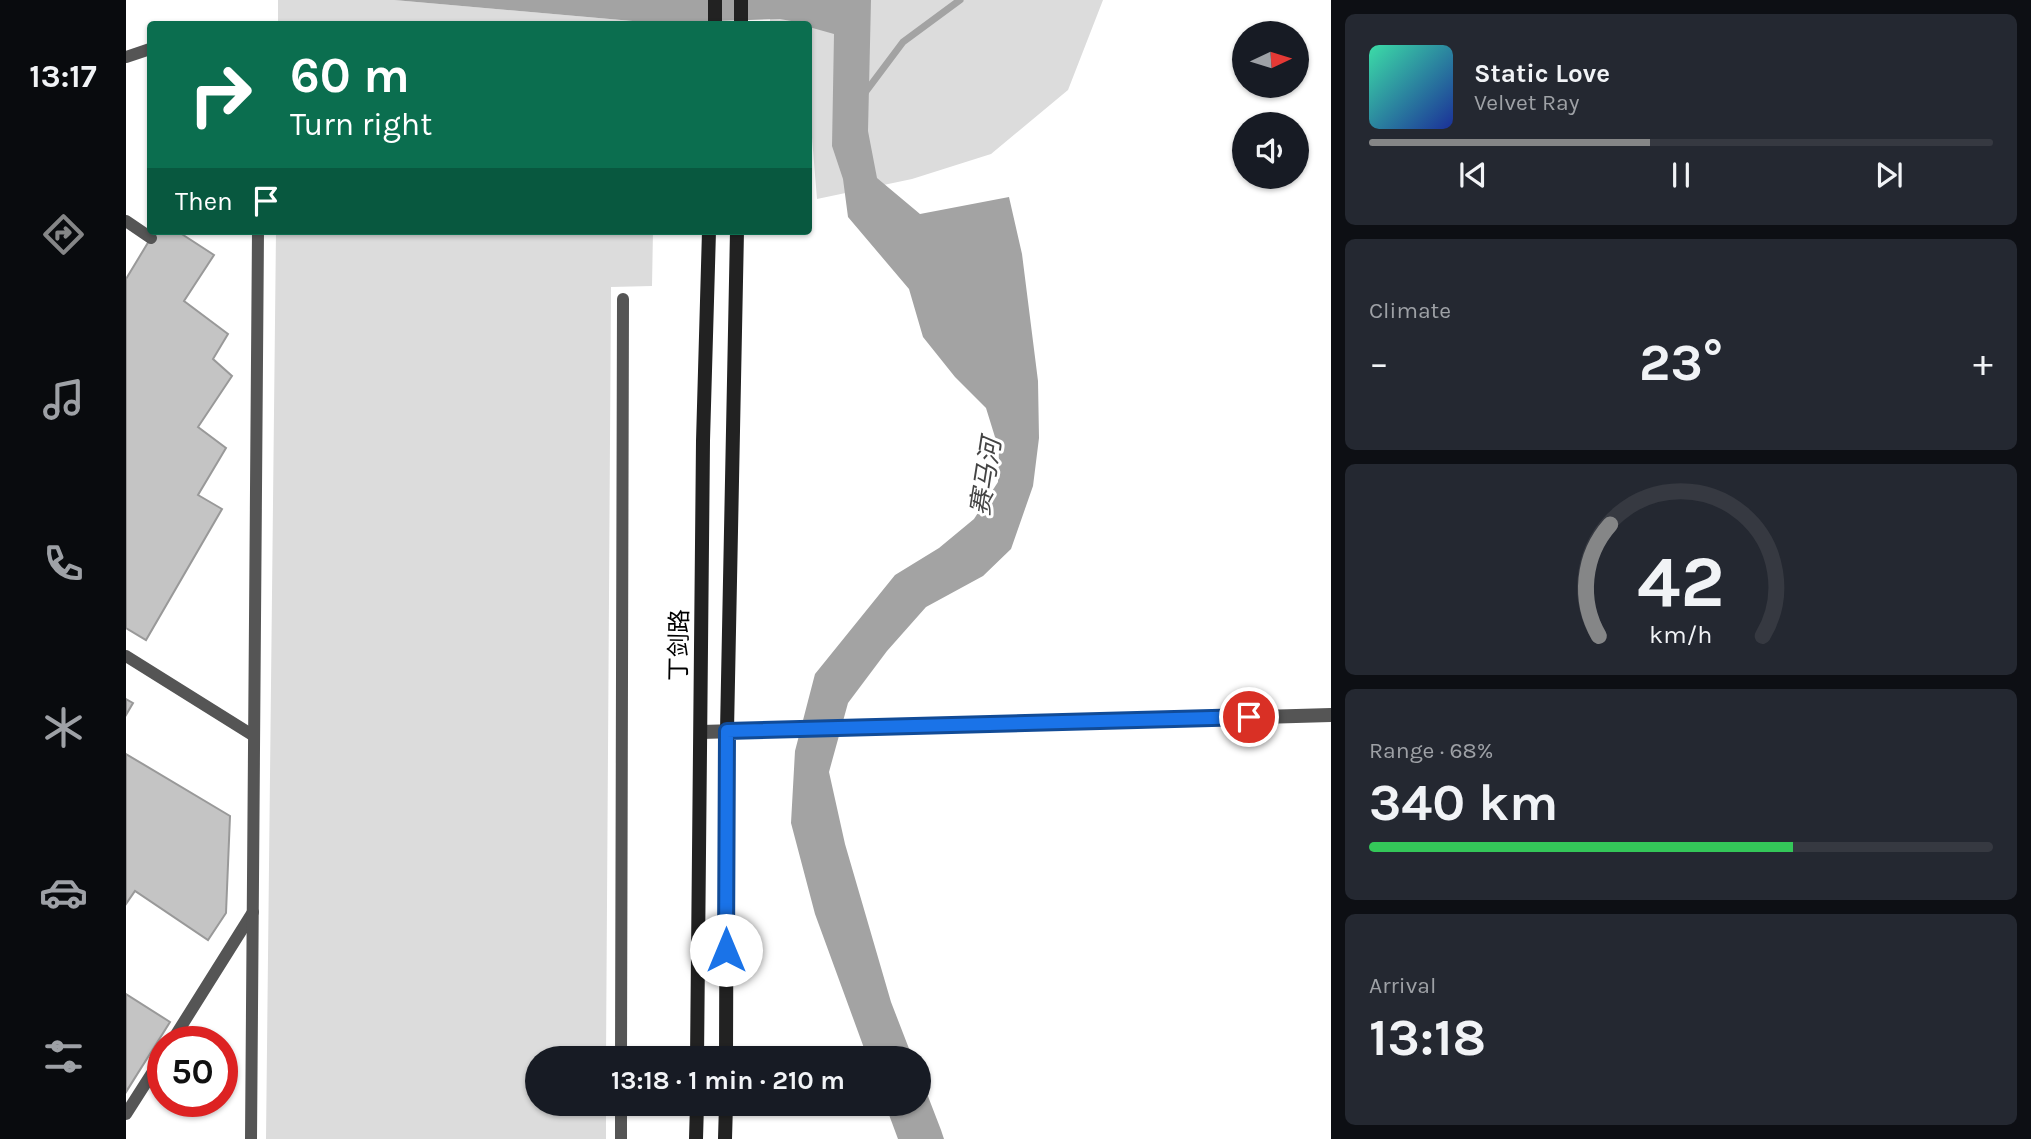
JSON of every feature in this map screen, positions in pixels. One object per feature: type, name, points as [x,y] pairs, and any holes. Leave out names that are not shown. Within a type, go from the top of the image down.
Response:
[{"type":"main road","points":[[715,0],[715,21]]},
{"type":"main road","points":[[741,0],[741,21]]},
{"type":"main road","name":"丁剑路","points":[[697,1046],[703,441],[709,235]]},
{"type":"main road","name":"丁剑路","points":[[726,1046],[727,731],[737,235]]},
{"type":"main road","points":[[696,1139],[697,1116]]},
{"type":"main road","points":[[725,1139],[726,1116]]},
{"type":"street","points":[[701,732],[1331,715]]},
{"type":"lane","points":[[126,57],[147,51]]},
{"type":"lane","points":[[126,221],[151,238]]},
{"type":"lane","points":[[251,1139],[258,235]]},
{"type":"lane","points":[[621,1046],[623,299]]},
{"type":"lane","points":[[126,656],[254,736]]},
{"type":"lane","points":[[181,1026],[253,911]]},
{"type":"lane","points":[[126,1114],[147,1081]]},
{"type":"lane","points":[[621,1116],[621,1139]]},
{"type":"shaded area","points":[[278,0],[394,0],[632,21],[278,21]]},
{"type":"shaded area","points":[[394,0],[871,0],[868,131],[877,178],[920,214],[1009,197],[1022,254],[1038,381],[1039,438],[1033,486],[1011,549],[983,576],[926,607],[887,651],[848,703],[829,772],[845,844],[891,1002],[908,1046],[863,1046],[815,914],[791,823],[795,751],[815,674],[895,575],[939,548],[974,519],[998,482],[999,450],[986,408],[955,377],[923,337],[909,289],[848,217],[843,179],[832,146],[834,34],[812,28],[812,21],[632,21]]},
{"type":"shaded area","points":[[770,0],[1103,0],[1068,90],[991,154],[912,179],[817,199],[812,138],[812,21],[770,21]]},
{"type":"shaded area","points":[[276,235],[653,235],[652,286],[611,287],[606,1046],[525,1046],[525,1116],[606,1116],[606,1139],[266,1139]]},
{"type":"shaded area","points":[[931,1105],[944,1139],[898,1139],[889,1116],[931,1116]]},
{"type":"building","points":[[153,235],[183,235],[214,255],[184,301],[228,334],[213,359],[232,376],[198,427],[226,448],[198,495],[222,509],[146,640],[126,628],[126,279]]},
{"type":"building","points":[[126,699],[133,703],[126,715]]},
{"type":"building","points":[[126,754],[230,816],[226,913],[208,940],[135,891],[126,904]]},
{"type":"building","points":[[126,994],[170,1022],[167,1026],[147,1026],[147,1059],[126,1092]]},
{"type":"waterway","name":"赛马河","points":[[864,94],[903,42],[960,0]]},
{"type":"route","points":[[726,950],[727,731],[769,732],[1249,717]]}]
